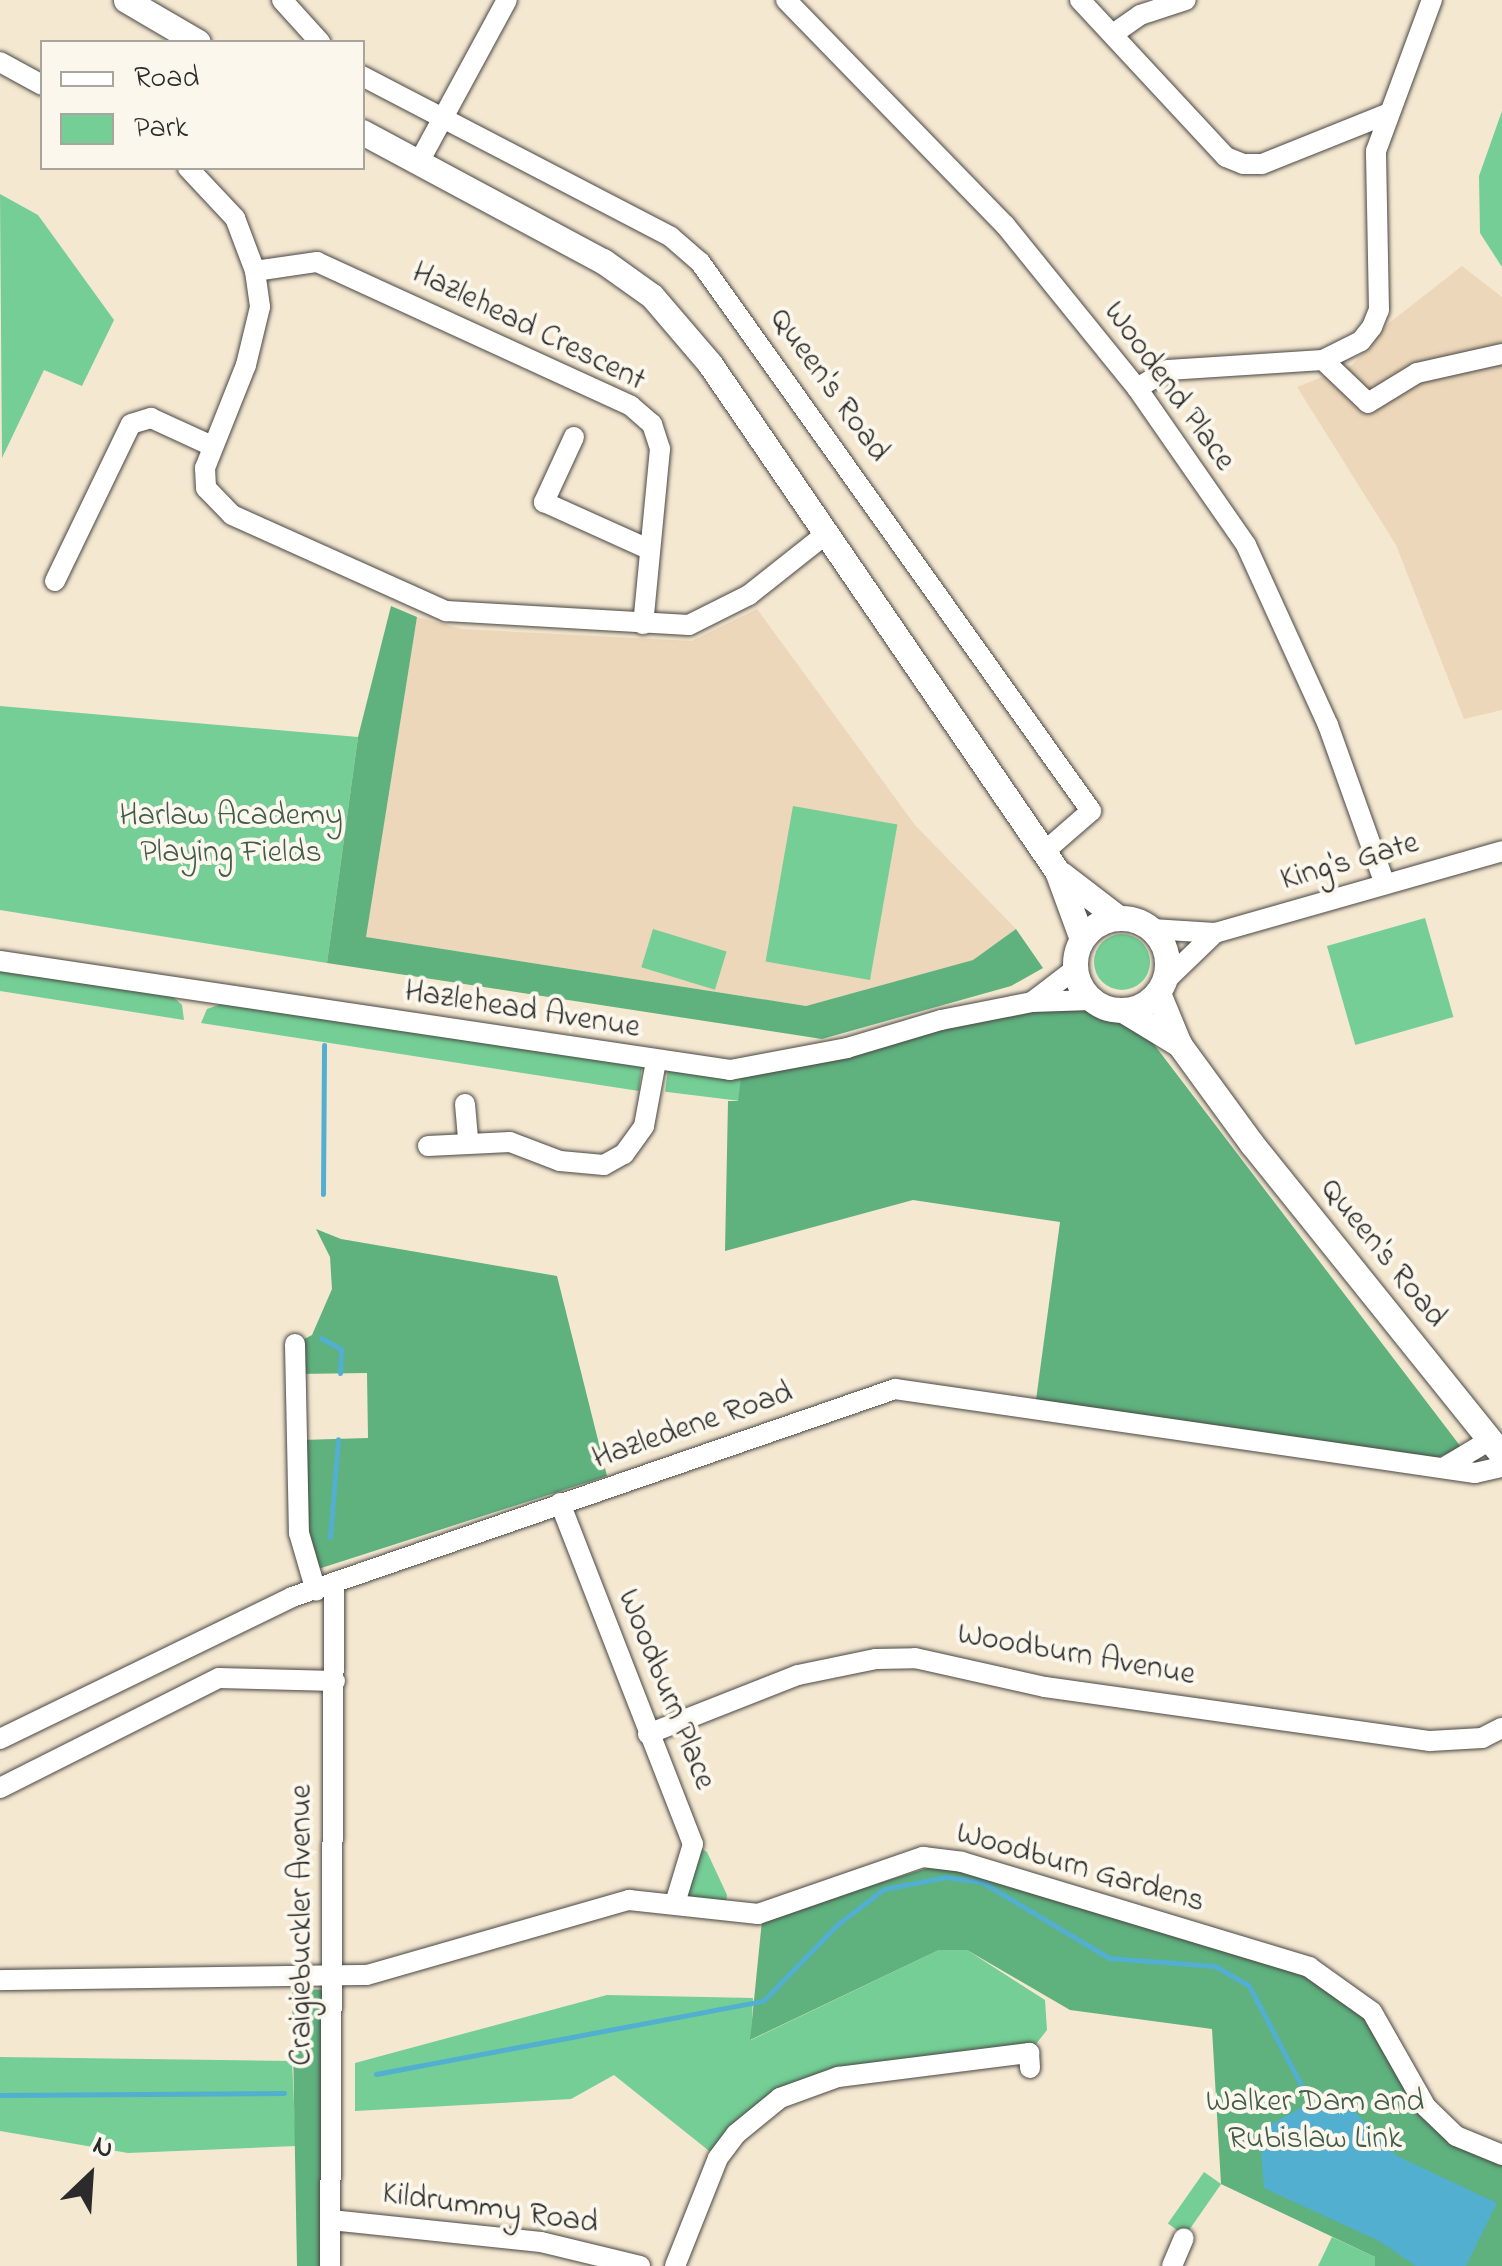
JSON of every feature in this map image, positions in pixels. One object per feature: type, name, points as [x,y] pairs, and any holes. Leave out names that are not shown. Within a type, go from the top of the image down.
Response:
[{"type":"main road","points":[[126,0],[195,40]]},
{"type":"main road","points":[[365,134],[603,261],[652,296],[710,364],[1053,854],[1117,918],[1152,929],[1167,954],[1161,987],[1179,1044]]},
{"type":"main road","points":[[1053,854],[1082,938],[1075,969],[1092,1000],[1123,1010],[1179,1044]]},
{"type":"main road","points":[[1082,938],[1117,918]]},
{"type":"main road","points":[[1123,1010],[1161,987]]},
{"type":"main road","name":"Queen's Road","points":[[1179,1044],[1496,1448]]},
{"type":"street","points":[[282,0],[318,40]]},
{"type":"street","points":[[418,162],[507,0]]},
{"type":"street","name":"Woodend Place","points":[[786,0],[1006,226],[1137,388],[1270,590],[1328,725],[1385,884]]},
{"type":"street","points":[[1080,0],[1226,157],[1243,164],[1262,164],[1388,114]]},
{"type":"street","points":[[1113,34],[1140,15],[1186,0]]},
{"type":"street","points":[[1137,388],[1168,370],[1323,360],[1361,341],[1378,310],[1373,170],[1388,114],[1432,0]]},
{"type":"street","points":[[0,62],[40,84]]},
{"type":"street","name":"Queen's Road","points":[[365,78],[671,237],[700,262],[1091,811],[1053,854]]},
{"type":"street","points":[[190,170],[236,218],[255,271],[260,308],[246,365],[210,445],[206,488],[216,504],[446,611],[644,624],[712,619],[826,534]]},
{"type":"street","name":"Hazlehead Crescent","points":[[255,271],[317,262],[631,406],[652,424],[660,449],[644,624]]},
{"type":"street","points":[[1323,360],[1368,404],[1417,373],[1502,354]]},
{"type":"street","points":[[54,580],[131,424],[151,418],[210,445]]},
{"type":"street","points":[[574,436],[544,502],[648,550]]},
{"type":"street","name":"King's Gate","points":[[1152,929],[1215,933],[1502,851]]},
{"type":"street","name":"King's Gate","points":[[1161,987],[1215,933]]},
{"type":"street","name":"Hazlehead Avenue","points":[[0,962],[730,1070],[775,1065],[1032,1002],[1092,1000]]},
{"type":"street","name":"Hazlehead Avenue","points":[[1032,1002],[1075,969]]},
{"type":"street","points":[[428,1146],[468,1140],[510,1142],[560,1161],[604,1165],[624,1154],[644,1126],[656,1061]]},
{"type":"street","points":[[465,1104],[468,1140]]},
{"type":"street","name":"Craigiebuckler Avenue","points":[[295,1344],[299,1534],[325,1588],[335,1681],[330,2266]]},
{"type":"street","name":"Hazledene Road","points":[[0,1738],[325,1588],[896,1389],[1475,1473],[1502,1467]]},
{"type":"street","points":[[1445,1468],[1496,1448]]},
{"type":"street","name":"Woodburn Place","points":[[560,1503],[693,1844],[676,1900]]},
{"type":"street","name":"Woodburn Avenue","points":[[648,1734],[798,1676],[876,1658],[915,1658],[1045,1688],[1430,1742],[1482,1738],[1502,1728]]},
{"type":"street","points":[[0,1788],[219,1678],[335,1681]]},
{"type":"street","name":"Woodburn Gardens","points":[[0,1980],[366,1975],[630,1900],[676,1900],[758,1914],[923,1857],[962,1862],[1202,1934],[1334,1980],[1372,2012],[1426,2107],[1456,2136],[1502,2155]]},
{"type":"street","points":[[675,2266],[718,2158],[736,2134],[780,2098],[838,2077],[1010,2056],[1029,2054],[1030,2068]]},
{"type":"street","name":"Kildrummy Road","points":[[331,2220],[541,2242],[640,2266]]},
{"type":"street","points":[[1172,2266],[1184,2238]]},
{"type":"shaded area","points":[[1462,266],[1502,297],[1502,710],[1464,719],[1396,545],[1297,387],[1352,365],[1389,323]]},
{"type":"shaded area","points":[[757,609],[915,825],[1016,929],[973,960],[806,1006],[365,937],[417,617],[462,629],[692,641]]},
{"type":"green space","points":[[1502,111],[1502,267],[1480,233],[1479,176]]},
{"type":"green space","points":[[0,194],[38,215],[114,320],[82,386],[44,370],[2,458]]},
{"type":"green space","points":[[391,606],[417,617],[366,937],[806,1006],[973,960],[1016,929],[1043,968],[1011,986],[822,1039],[327,963],[358,737]]},
{"type":"green space","name":"Harlaw Academy Playing Fields","points":[[0,706],[358,737],[327,963],[0,910]]},
{"type":"green space","points":[[793,806],[897,824],[870,980],[766,962]]},
{"type":"green space","points":[[1425,918],[1453,1017],[1355,1045],[1327,946]]},
{"type":"green space","points":[[653,929],[727,952],[715,990],[641,967]]},
{"type":"green space","points":[[1122,934],[1142,942],[1150,962],[1142,982],[1122,990],[1102,982],[1094,962],[1102,942]]},
{"type":"green space","points":[[0,967],[171,995],[182,1005],[184,1020],[0,991]]},
{"type":"green space","points":[[1056,1000],[1143,1030],[1461,1447],[1435,1459],[1036,1400],[1060,1222],[913,1200],[725,1251],[728,1101],[738,1101],[741,1078]]},
{"type":"green space","points":[[224,1003],[642,1064],[639,1091],[201,1023],[207,1009]]},
{"type":"green space","points":[[668,1069],[741,1078],[739,1101],[665,1092]]},
{"type":"green space","points":[[316,1229],[341,1239],[557,1276],[607,1476],[312,1571],[301,1440],[368,1438],[367,1373],[297,1374],[295,1344],[312,1335],[332,1289],[330,1257]]},
{"type":"green space","points":[[693,1844],[707,1852],[727,1895],[725,1912],[676,1900]]},
{"type":"green space","name":"Walker Dam and Rubislaw Link","points":[[937,1865],[1307,1974],[1369,2020],[1409,2095],[1502,2160],[1502,2266],[1375,2266],[1375,2257],[1221,2184],[1212,2029],[1070,2010],[967,1950],[939,1950],[750,2040],[762,1920]]},
{"type":"green space","points":[[939,1950],[967,1950],[1045,2000],[1047,2030],[1029,2053],[809,2086],[718,2158],[614,2075],[571,2099],[355,2111],[355,2063],[607,1995],[753,1998],[751,2040]]},
{"type":"green space","points":[[292,1989],[334,1990],[330,2266],[297,2266]]},
{"type":"green space","points":[[0,2057],[292,2061],[296,2146],[128,2153],[0,2131]]},
{"type":"green space","points":[[1204,2172],[1221,2184],[1185,2236],[1168,2224]]},
{"type":"green space","points":[[1332,2237],[1375,2257],[1375,2266],[1318,2266]]},
{"type":"water","points":[[1333,2089],[1397,2156],[1497,2203],[1466,2266],[1416,2266],[1379,2241],[1264,2188],[1260,2141],[1267,2127]]},
{"type":"waterway","points":[[323,1194],[324,1045]]},
{"type":"waterway","points":[[321,1338],[341,1349],[340,1373]]},
{"type":"waterway","points":[[330,1537],[338,1439]]},
{"type":"waterway","points":[[376,2074],[763,2001],[838,1924],[884,1889],[946,1877],[982,1882],[1109,1958],[1215,1966],[1249,1986],[1309,2100]]},
{"type":"waterway","points":[[0,2095],[284,2093]]}]
